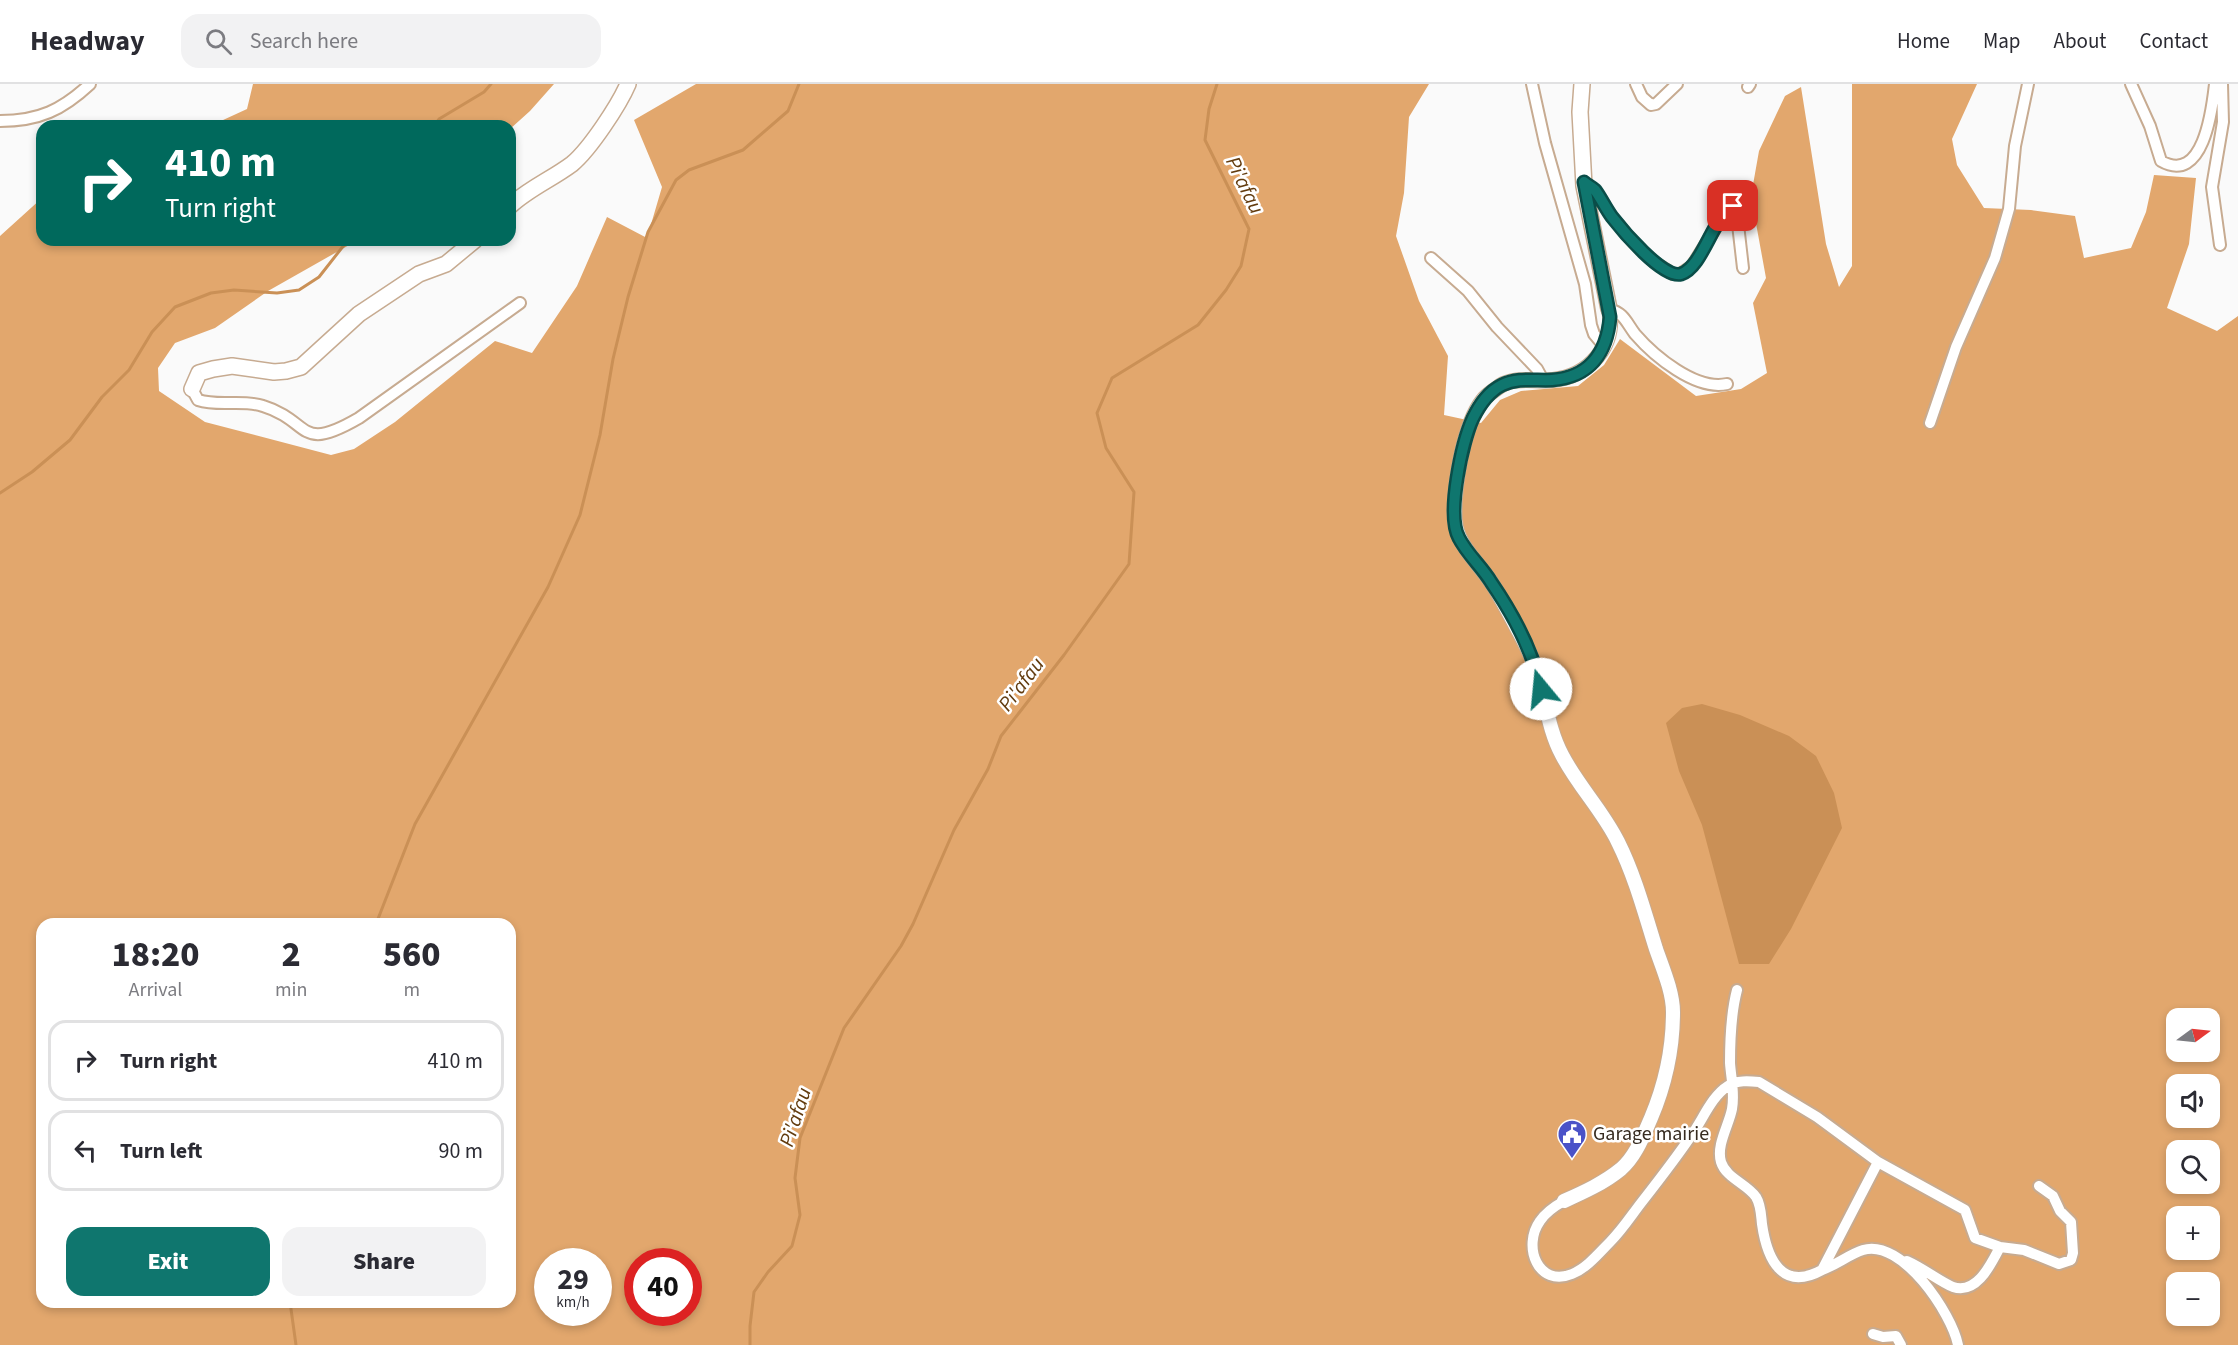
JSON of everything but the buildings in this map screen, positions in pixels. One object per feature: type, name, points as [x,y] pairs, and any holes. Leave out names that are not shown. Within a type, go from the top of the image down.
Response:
[{"type":"main road","points":[[516,202],[573,163],[600,130],[628,84]]},
{"type":"main road","points":[[1582,84],[1580,112],[1584,182],[1609,309]]},
{"type":"main road","points":[[192,389],[200,373],[213,369],[232,366],[274,372],[301,367],[359,314],[419,274],[446,264],[468,246]]},
{"type":"street","points":[[0,121],[29,119],[53,110],[69,102],[90,84]]},
{"type":"street","points":[[1532,84],[1568,229],[1586,284],[1591,325],[1594,334],[1604,346]]},
{"type":"street","points":[[1636,84],[1642,97],[1651,105],[1656,104],[1677,84]]},
{"type":"street","points":[[2131,84],[2150,126],[2161,161],[2169,166],[2177,167],[2193,158],[2200,148],[2210,116],[2215,84]]},
{"type":"street","points":[[2220,245],[2212,187],[2223,122],[2222,84]]},
{"type":"street","points":[[1930,423],[1956,347],[1995,258],[2011,194],[2014,146],[2027,88]]},
{"type":"street","points":[[1584,182],[1595,191],[1612,217],[1640,248],[1654,262],[1673,274],[1680,274],[1692,266],[1725,213],[1730,207],[1736,207],[1743,268]]},
{"type":"street","points":[[1431,258],[1468,291],[1497,327],[1537,369],[1543,380]]},
{"type":"street","points":[[192,389],[198,400],[207,403],[244,403],[263,406],[311,434],[323,435],[337,431],[358,418],[520,303]]},
{"type":"street","points":[[1727,384],[1711,386],[1693,380],[1673,367],[1646,344],[1618,312],[1609,309],[1609,337],[1601,353],[1588,368],[1571,377],[1509,382],[1483,399],[1472,421],[1459,466],[1455,496],[1455,522],[1458,537],[1492,583],[1521,636],[1537,670],[1551,728],[1562,756],[1605,819],[1618,843],[1665,974],[1673,1009],[1671,1046],[1659,1099],[1640,1146],[1623,1168],[1599,1184],[1553,1208],[1539,1222],[1532,1239],[1533,1258],[1539,1269],[1550,1276],[1571,1275],[1581,1269],[1613,1239],[1693,1134],[1716,1097],[1729,1085],[1759,1082],[1817,1118],[1878,1162],[1965,1210],[1975,1238],[2000,1247],[2024,1250],[2059,1264],[2071,1260],[2073,1253],[2071,1222],[2060,1211],[2053,1196],[2039,1186]]},
{"type":"street","points":[[1737,990],[1733,1005],[1729,1085],[1732,1108],[1719,1152],[1721,1164],[1728,1173],[1757,1197],[1769,1253],[1786,1275],[1808,1278],[1864,1250],[1879,1249],[1918,1265],[1954,1287],[1964,1287],[1975,1284],[1983,1276],[2000,1247]]},
{"type":"street","points":[[1822,1270],[1878,1162]]},
{"type":"street","points":[[1892,1254],[1924,1280],[1943,1311],[1958,1345]]},
{"type":"street","points":[[1873,1334],[1883,1337],[1896,1336],[1901,1345]]},
{"type":"shaded area","points":[[253,84],[554,84],[516,124],[516,120],[223,120],[247,109]]},
{"type":"shaded area","points":[[696,84],[1429,84],[1409,117],[1404,193],[1396,236],[1419,301],[1448,356],[1444,415],[1481,423],[1500,400],[1521,391],[1578,386],[1604,365],[1620,339],[1696,396],[1741,389],[1767,373],[1753,303],[1766,278],[1751,196],[1759,151],[1785,96],[1801,87],[1826,244],[1839,287],[1852,266],[1852,84],[1977,84],[1952,139],[1957,165],[1984,208],[2031,210],[2075,216],[2084,258],[2131,248],[2146,212],[2154,175],[2196,178],[2189,244],[2167,308],[2217,331],[2238,316],[2238,1345],[0,1345],[0,236],[36,203],[36,246],[347,246],[268,291],[215,328],[175,343],[158,368],[159,391],[205,422],[331,455],[354,449],[395,422],[495,341],[532,353],[577,286],[607,217],[647,238],[662,187],[634,120]]},
{"type":"shaded area","points":[[1702,704],[1740,715],[1789,736],[1816,756],[1834,793],[1842,828],[1791,929],[1769,964],[1739,964],[1702,825],[1679,771],[1666,723],[1682,708]]},
{"type":"waterway","points":[[438,120],[484,92],[491,84]]},
{"type":"waterway","points":[[378,918],[415,824],[548,587],[580,515],[600,435],[613,359],[628,297],[648,232],[676,180],[689,170],[743,150],[788,111],[799,84]]},
{"type":"waterway","name":"Pi'afau","points":[[750,1345],[754,1292],[768,1272],[792,1246],[800,1215],[795,1178],[800,1138],[844,1028],[901,946],[913,924],[954,830],[988,769],[1001,736],[1064,655],[1129,564],[1134,492],[1106,448],[1097,413],[1112,378],[1198,325],[1226,290],[1241,266],[1249,229],[1205,140],[1209,109],[1217,84]]},
{"type":"waterway","points":[[0,493],[32,472],[70,440],[102,397],[129,370],[152,332],[175,307],[211,293],[234,290],[277,293],[299,290],[319,277],[343,246]]},
{"type":"waterway","points":[[291,1308],[296,1345]]},
{"type":"place","name":"Garage mairie","points":[[1572,1160]]},
{"type":"route","points":[[1541,689],[1537,670],[1521,636],[1492,583],[1458,537],[1455,522],[1455,496],[1459,466],[1472,421],[1483,399],[1509,382],[1571,377],[1588,368],[1601,353],[1609,337],[1610,317],[1584,182],[1595,191],[1612,217],[1634,243],[1654,262],[1673,274],[1680,274],[1692,266],[1725,213],[1733,206]]}]
